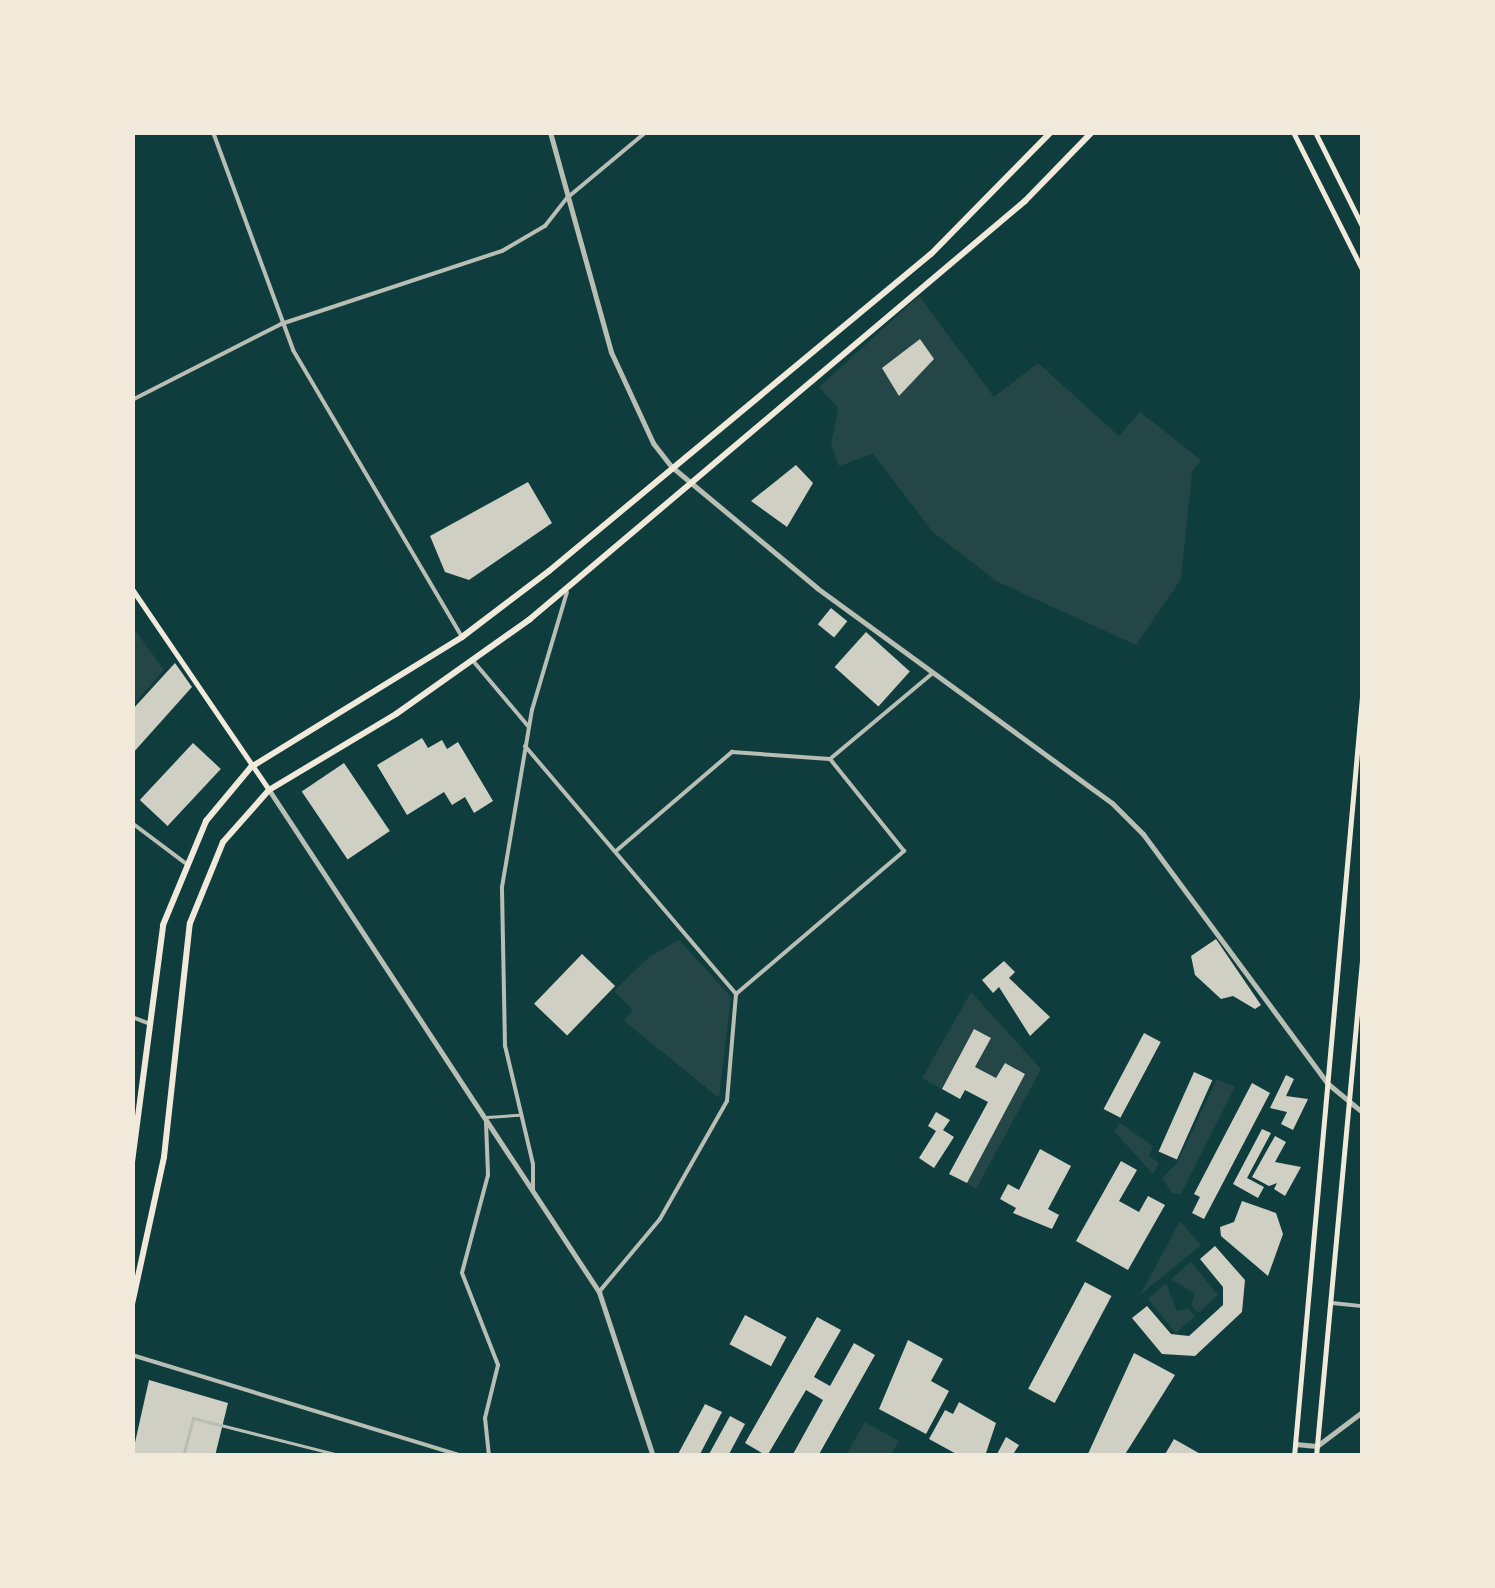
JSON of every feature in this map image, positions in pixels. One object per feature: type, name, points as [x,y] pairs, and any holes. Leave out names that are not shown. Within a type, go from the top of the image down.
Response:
[{"type":"main road","points":[[132,1162],[163,926],[185,863],[206,821],[252,767],[462,637],[932,254],[1051,132]]},
{"type":"main road","points":[[132,1304],[164,1157],[190,923],[224,842],[269,790],[474,662],[691,487],[912,291],[1025,202],[1092,132]]},
{"type":"main road","points":[[1293,132],[1362,269]]},
{"type":"main road","points":[[1315,132],[1359,209],[1362,226]]},
{"type":"main road","points":[[132,589],[269,790]]},
{"type":"main road","points":[[1294,1456],[1362,697]]},
{"type":"main road","points":[[1316,1456],[1362,960]]},
{"type":"street","points":[[213,132],[281,324],[462,637]]},
{"type":"street","points":[[550,132],[611,352],[652,444],[691,487],[933,673],[1112,803],[1143,834],[1327,1083],[1362,1112]]},
{"type":"street","points":[[132,400],[281,324],[502,251],[545,226],[568,198],[646,132]]},
{"type":"street","points":[[533,1192],[505,1046],[499,964],[504,858],[529,728],[568,587]]},
{"type":"street","points":[[474,662],[529,728]]},
{"type":"street","points":[[615,852],[732,752],[830,759],[933,673]]},
{"type":"street","points":[[525,746],[736,994]]},
{"type":"street","points":[[599,1292],[660,1219],[727,1101],[736,994],[904,851],[830,759]]},
{"type":"street","points":[[269,790],[599,1292],[653,1456]]},
{"type":"street","points":[[132,822],[185,863]]},
{"type":"street","points":[[132,1017],[148,1023]]},
{"type":"street","points":[[486,1117],[520,1115]]},
{"type":"street","points":[[486,1117],[488,1174],[462,1272],[498,1365],[485,1418],[489,1456]]},
{"type":"street","points":[[1331,1303],[1362,1306]]},
{"type":"street","points":[[132,1355],[462,1456]]},
{"type":"street","points":[[1295,1444],[1317,1446],[1362,1412]]},
{"type":"street","points":[[184,1456],[193,1418],[343,1456]]},
{"type":"shaded area","points":[[919,296],[994,397],[1038,363],[1119,436],[1140,412],[1201,460],[1192,472],[1181,579],[1136,645],[996,581],[933,532],[873,454],[839,466],[831,445],[838,408],[819,387]]},
{"type":"shaded area","points":[[132,626],[164,670],[133,705],[132,705]]},
{"type":"shaded area","points":[[679,940],[731,997],[719,1098],[624,1021],[633,1010],[614,991],[649,957]]},
{"type":"shaded area","points":[[971,992],[1041,1069],[976,1189],[967,1183],[1025,1074],[1005,1063],[996,1078],[975,1067],[990,1039],[974,1029],[942,1089],[922,1078]]},
{"type":"shaded area","points":[[1217,1079],[1235,1087],[1181,1194],[1173,1194],[1162,1178],[1177,1163]]},
{"type":"shaded area","points":[[1120,1123],[1153,1146],[1149,1156],[1159,1163],[1153,1174],[1114,1131]]},
{"type":"shaded area","points":[[1180,1221],[1201,1245],[1140,1295]]},
{"type":"shaded area","points":[[1191,1262],[1218,1295],[1198,1313],[1191,1305],[1195,1294],[1171,1279]]},
{"type":"shaded area","points":[[1166,1283],[1177,1311],[1188,1308],[1195,1316],[1176,1333],[1148,1299]]},
{"type":"shaded area","points":[[865,1422],[899,1441],[890,1455],[846,1455]]},
{"type":"building","points":[[920,339],[934,359],[899,396],[882,368]]},
{"type":"building","points":[[796,465],[813,483],[787,527],[751,501]]},
{"type":"building","points":[[528,482],[552,523],[469,580],[445,572],[430,536]]},
{"type":"building","points":[[831,608],[847,621],[834,638],[818,624]]},
{"type":"building","points":[[866,632],[910,671],[878,706],[835,667]]},
{"type":"building","points":[[175,663],[192,687],[132,754],[132,710]]},
{"type":"building","points":[[422,738],[428,748],[442,740],[447,749],[458,742],[493,801],[474,813],[465,797],[452,805],[444,792],[407,815],[377,765]]},
{"type":"building","points":[[193,743],[221,769],[168,826],[140,800]]},
{"type":"building","points":[[344,763],[390,831],[348,859],[302,792]]},
{"type":"building","points":[[1216,939],[1261,1005],[1255,1009],[1233,996],[1221,999],[1195,975],[1191,956]]},
{"type":"building","points":[[582,954],[615,986],[567,1036],[534,1004]]},
{"type":"building","points":[[1004,961],[1015,972],[1009,978],[1050,1017],[1030,1036],[999,987],[993,993],[982,980]]},
{"type":"building","points":[[974,1029],[991,1038],[975,1067],[996,1078],[1005,1063],[1025,1074],[967,1183],[949,1174],[988,1102],[965,1090],[960,1099],[942,1089]]},
{"type":"building","points":[[1144,1033],[1161,1042],[1120,1118],[1104,1109]]},
{"type":"building","points":[[1194,1072],[1212,1080],[1177,1160],[1159,1151]]},
{"type":"building","points":[[1286,1075],[1294,1079],[1286,1096],[1308,1099],[1293,1130],[1281,1124],[1287,1112],[1270,1108]]},
{"type":"building","points":[[1252,1083],[1270,1093],[1204,1219],[1192,1213],[1200,1197],[1194,1194]]},
{"type":"building","points":[[936,1112],[950,1120],[943,1130],[954,1137],[934,1168],[919,1158],[936,1131],[928,1126]]},
{"type":"building","points":[[1262,1129],[1271,1133],[1247,1178],[1264,1187],[1258,1198],[1233,1184]]},
{"type":"building","points":[[1275,1136],[1286,1142],[1275,1162],[1301,1167],[1285,1196],[1274,1189],[1277,1183],[1269,1186],[1252,1177]]},
{"type":"building","points":[[1040,1149],[1071,1166],[1048,1209],[1059,1215],[1052,1229],[1013,1213],[1016,1208],[1000,1199],[1008,1184],[1019,1190]]},
{"type":"building","points":[[1121,1161],[1137,1170],[1119,1201],[1139,1212],[1148,1196],[1165,1205],[1128,1270],[1076,1241]]},
{"type":"building","points":[[1242,1201],[1276,1213],[1283,1234],[1268,1276],[1221,1236],[1220,1227],[1234,1222]]},
{"type":"building","points":[[1215,1246],[1245,1280],[1242,1312],[1195,1356],[1162,1354],[1132,1318],[1147,1306],[1171,1334],[1189,1336],[1223,1305],[1223,1287],[1200,1259]]},
{"type":"building","points":[[1085,1282],[1111,1296],[1055,1403],[1028,1389]]},
{"type":"building","points":[[745,1315],[786,1337],[771,1366],[730,1344]]},
{"type":"building","points":[[817,1317],[841,1330],[814,1377],[830,1386],[854,1343],[875,1355],[818,1456],[792,1456],[823,1400],[806,1390],[767,1456],[745,1443]]},
{"type":"building","points":[[908,1340],[943,1359],[931,1381],[949,1391],[926,1434],[879,1409]]},
{"type":"building","points":[[1134,1353],[1175,1375],[1124,1456],[1087,1456]]},
{"type":"building","points":[[149,1380],[228,1403],[215,1456],[132,1456]]},
{"type":"building","points":[[959,1402],[996,1423],[985,1456],[960,1456],[929,1439],[945,1410],[953,1414]]},
{"type":"building","points":[[705,1404],[722,1412],[699,1456],[677,1456]]},
{"type":"building","points":[[730,1416],[745,1424],[728,1456],[708,1456]]},
{"type":"building","points":[[1006,1437],[1019,1445],[1012,1456],[996,1456]]},
{"type":"building","points":[[1174,1439],[1204,1456],[1164,1456]]}]
